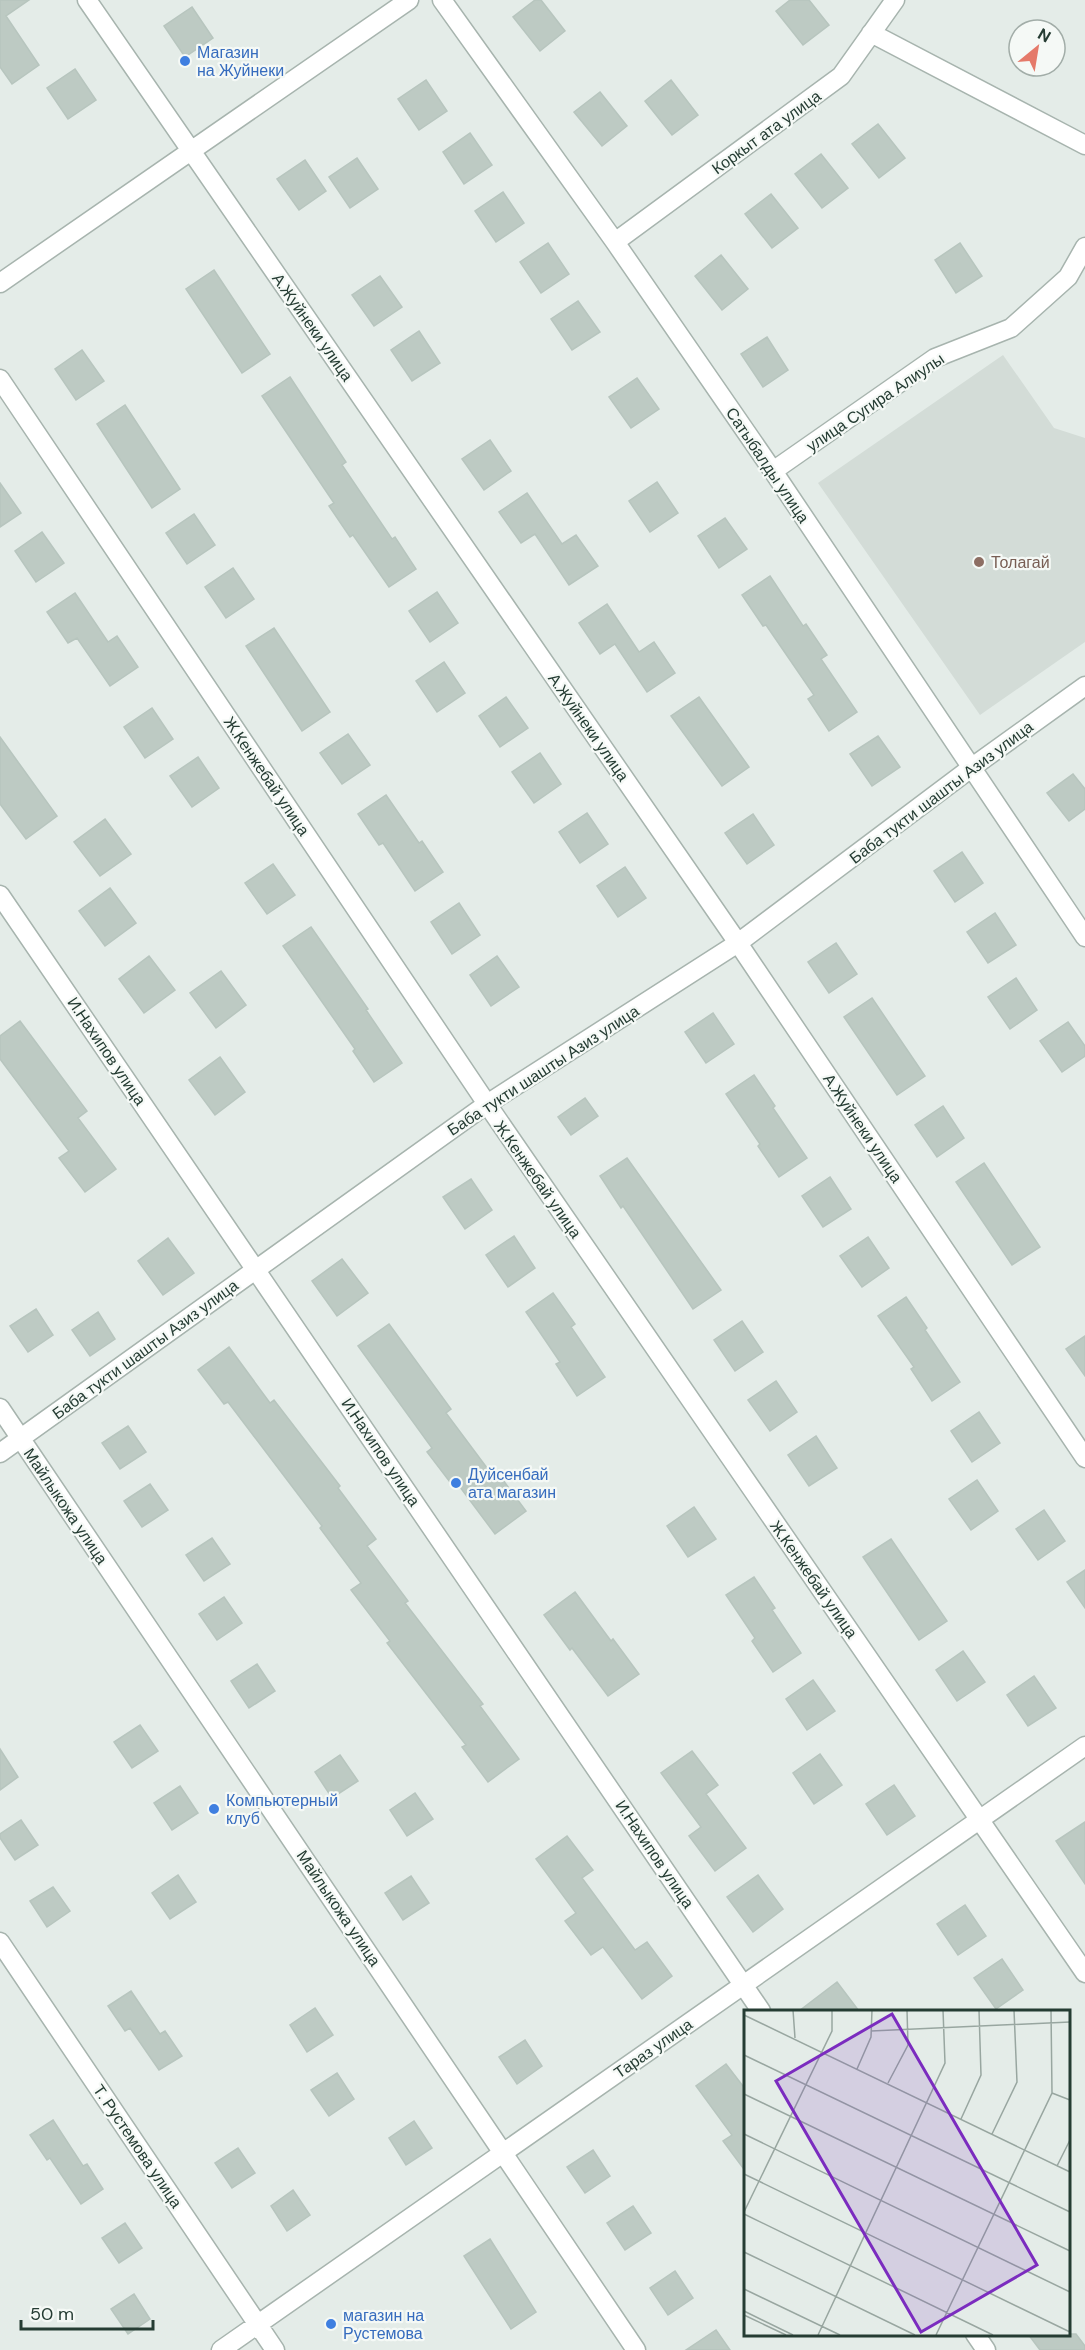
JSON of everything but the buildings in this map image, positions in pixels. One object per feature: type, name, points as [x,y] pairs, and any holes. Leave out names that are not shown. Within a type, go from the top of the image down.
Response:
[{"type":"street","name":"А.Жуйнеки улица","points":[[87,0],[738,943],[1085,1458]]},
{"type":"street","points":[[0,283],[409,0]]},
{"type":"street","name":"Сатыбалды улица","points":[[442,0],[615,242],[1085,937]]},
{"type":"street","name":"Коркыт ата улица","points":[[615,242],[841,76],[895,0]]},
{"type":"street","points":[[871,33],[1085,145]]},
{"type":"street","name":"улица Сугира Алиулы","points":[[772,471],[935,357],[1011,328],[1068,278],[1085,247]]},
{"type":"street","name":"Ж.Кенжебай улица","points":[[0,379],[487,1104],[1085,1973]]},
{"type":"street","name":"Баба тукти шашты Азиз улица","points":[[0,1453],[487,1104],[738,943],[971,768],[1085,686]]},
{"type":"street","name":"И.Нахипов улица","points":[[0,895],[760,2010]]},
{"type":"street","name":"Майлыкожа улица","points":[[0,1408],[636,2350]]},
{"type":"street","name":"Тараз улица","points":[[221,2350],[1085,1746]]},
{"type":"street","name":"Т. Рустемова улица","points":[[0,1942],[275,2350]]},
{"type":"street","points":[[976,2335],[986,2350]]},
{"type":"shaded area","name":"Толагай","points":[[1003,355],[1054,428],[1085,438],[1085,642],[980,715],[818,483]]},
{"type":"place","name":"Магазин на Жуйнеки","points":[[185,61]]},
{"type":"place","name":"Толагай","points":[[979,562]]},
{"type":"place","name":"Дуйсенбай ата магазин","points":[[456,1483]]},
{"type":"place","name":"Компьютерный клуб","points":[[214,1809]]},
{"type":"place","name":"магазин на Рустемова","points":[[331,2324]]}]
